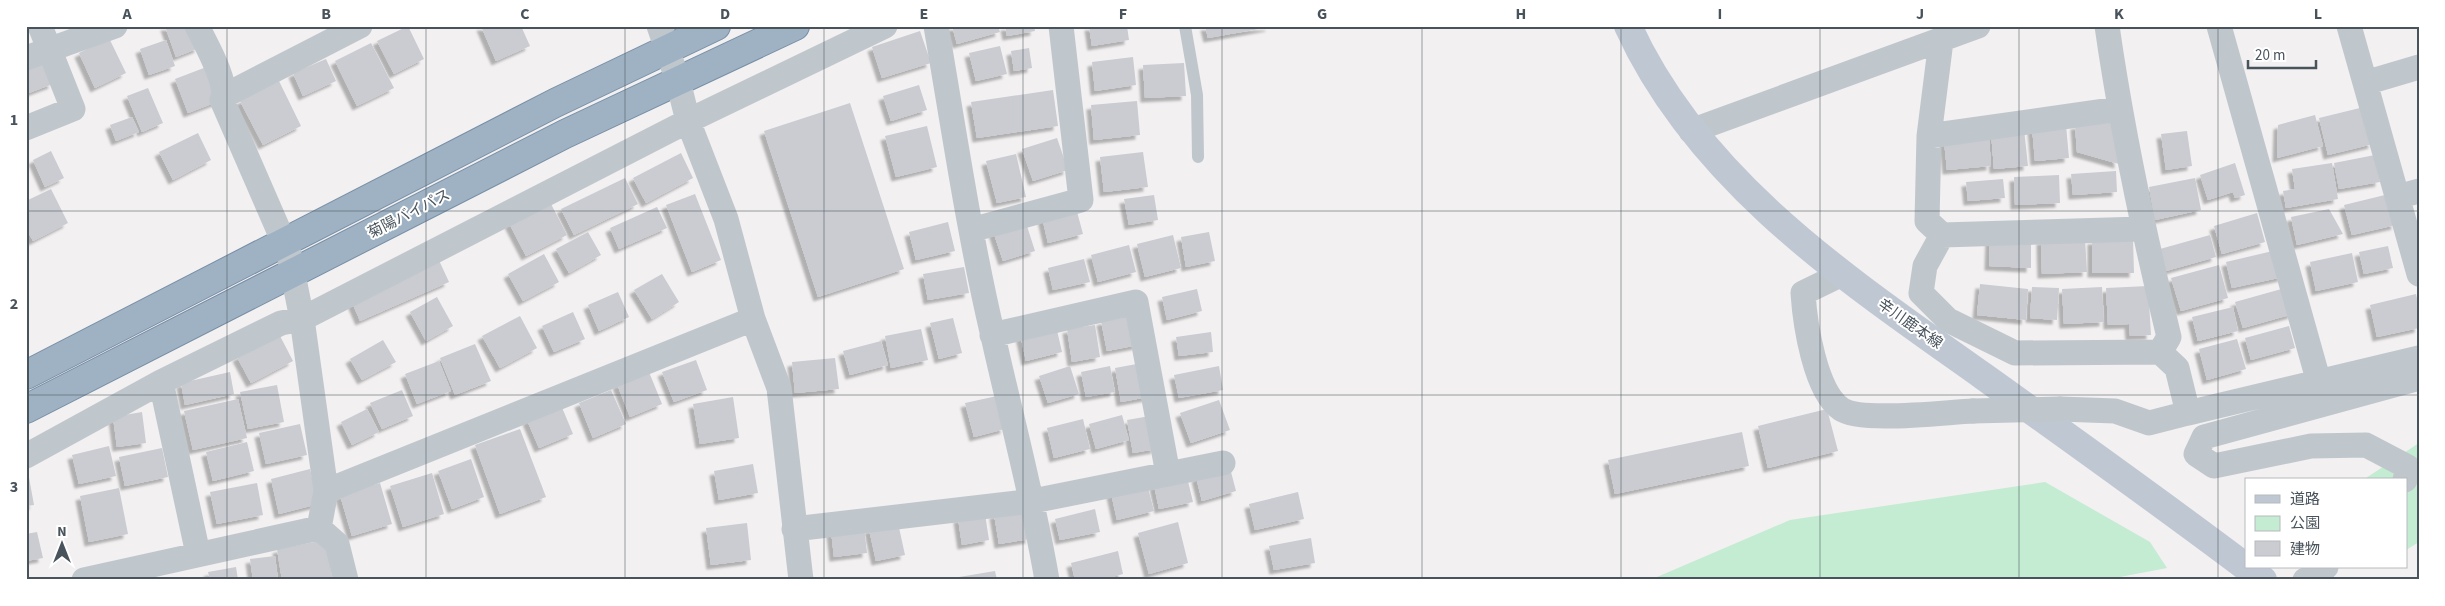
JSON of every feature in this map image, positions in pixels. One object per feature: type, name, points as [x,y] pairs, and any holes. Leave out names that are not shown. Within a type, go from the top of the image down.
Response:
[{"type":"highway","name":"菊陽バイパス","points":[[26,375],[555,103],[663,38],[716,26]]},
{"type":"highway","name":"菊陽バイパス","points":[[26,408],[293,274],[565,134],[795,26]]},
{"type":"main road","name":"辛川鹿本線","points":[[1628,26],[1636,45],[1691,131],[1750,195],[1819,257],[1876,301],[2182,518],[2245,566]]},
{"type":"main road","name":"辛川鹿本線","points":[[2247,568],[2263,580]]},
{"type":"street","points":[[26,58],[45,37],[114,26]]},
{"type":"street","points":[[197,26],[218,68],[224,96],[222,100],[284,243],[293,274],[302,319],[326,491],[319,528]]},
{"type":"street","points":[[224,96],[360,26]]},
{"type":"street","points":[[26,456],[161,382],[281,323],[302,319],[688,122],[885,26]]},
{"type":"street","points":[[936,26],[971,230],[992,335],[1033,501],[1047,580]]},
{"type":"street","points":[[971,230],[1081,200],[1061,26]]},
{"type":"street","points":[[1691,131],[1941,42],[1978,26]]},
{"type":"street","points":[[2107,26],[2119,109],[2142,230],[2169,337],[2160,352]]},
{"type":"street","points":[[2219,26],[2322,394]]},
{"type":"street","points":[[2349,26],[2365,83],[2408,194],[2419,274]]},
{"type":"street","points":[[26,128],[73,109],[45,37]]},
{"type":"street","points":[[663,38],[678,81],[688,122],[726,219],[753,319],[779,388],[801,580]]},
{"type":"street","points":[[1941,42],[1929,136],[1928,221],[1942,235],[2142,230]]},
{"type":"street","points":[[2365,83],[2419,68]]},
{"type":"street","points":[[1929,136],[2119,109]]},
{"type":"street","points":[[1942,235],[1925,266],[1921,293],[1948,320],[2015,353],[2160,352],[2176,368],[2188,413]]},
{"type":"street","points":[[1842,274],[1803,293],[1804,314],[1820,384],[1842,410],[1881,417],[1973,411],[2115,411],[2149,423],[2188,413],[2416,379],[2419,373]]},
{"type":"street","points":[[992,335],[1136,302],[1168,474]]},
{"type":"street","points":[[326,491],[753,319]]},
{"type":"street","points":[[2405,478],[2408,467],[2366,445],[2311,446],[2214,466],[2196,454],[2204,437],[2419,358]]},
{"type":"street","points":[[161,382],[198,554]]},
{"type":"street","points":[[794,530],[1033,501],[1223,463]]},
{"type":"street","points":[[84,580],[319,528]]},
{"type":"street","points":[[319,528],[337,544],[346,580]]},
{"type":"street","points":[[2305,580],[2317,576],[2325,568]]},
{"type":"lane","points":[[1185,26],[1197,95],[1198,157]]},
{"type":"green space","points":[[2419,443],[2419,542],[2408,549],[2408,478],[2366,478]]},
{"type":"green space","points":[[2045,482],[2150,542],[2167,568],[2104,580],[1650,580],[1790,520]]},
{"type":"building","points":[[165,26],[191,26],[199,48],[176,57]]},
{"type":"building","points":[[408,26],[424,59],[394,74],[377,41]]},
{"type":"building","points":[[481,26],[521,26],[530,46],[496,61]]},
{"type":"building","points":[[952,26],[998,26],[1000,32],[957,44]]},
{"type":"building","points":[[1005,26],[1034,26],[1035,31],[1007,36]]},
{"type":"building","points":[[1089,26],[1127,26],[1129,40],[1092,46]]},
{"type":"building","points":[[1205,26],[1270,26],[1270,27],[1208,38]]},
{"type":"building","points":[[920,31],[931,63],[882,78],[872,47]]},
{"type":"building","points":[[109,38],[126,73],[95,88],[79,53]]},
{"type":"building","points":[[166,40],[175,66],[149,75],[140,49]]},
{"type":"building","points":[[371,43],[394,88],[357,106],[335,61]]},
{"type":"building","points":[[1000,46],[1007,74],[976,81],[969,53]]},
{"type":"building","points":[[1029,48],[1032,68],[1014,71],[1011,51]]},
{"type":"building","points":[[43,57],[53,84],[26,94],[26,64]]},
{"type":"building","points":[[1133,57],[1136,85],[1095,91],[1092,62]]},
{"type":"building","points":[[326,59],[336,81],[303,96],[293,73]]},
{"type":"building","points":[[1184,63],[1186,96],[1145,98],[1143,65]]},
{"type":"building","points":[[209,66],[222,100],[188,113],[175,79]]},
{"type":"building","points":[[279,81],[301,126],[263,145],[240,101]]},
{"type":"building","points":[[919,85],[927,110],[891,121],[883,96]]},
{"type":"building","points":[[148,88],[163,123],[142,132],[127,96]]},
{"type":"building","points":[[1053,90],[1058,126],[977,138],[971,102]]},
{"type":"building","points":[[1137,101],[1140,135],[1094,140],[1091,105]]},
{"type":"building","points":[[850,103],[904,269],[818,297],[764,131]]},
{"type":"building","points":[[2364,107],[2373,144],[2328,155],[2319,118]]},
{"type":"building","points":[[2315,115],[2323,146],[2277,158],[2278,125]]},
{"type":"building","points":[[132,117],[139,132],[116,141],[110,125]]},
{"type":"building","points":[[2114,121],[2119,164],[2077,152],[2075,125]]},
{"type":"building","points":[[2066,125],[2069,158],[2035,161],[2032,127]]},
{"type":"building","points":[[927,126],[937,167],[896,177],[885,136]]},
{"type":"building","points":[[2024,129],[2028,166],[1994,169],[1991,132]]},
{"type":"building","points":[[2187,131],[2192,166],[2166,170],[2161,134]]},
{"type":"building","points":[[198,133],[211,160],[173,180],[159,152]]},
{"type":"building","points":[[1989,137],[1991,166],[1947,170],[1944,141]]},
{"type":"building","points":[[1057,138],[1068,170],[1033,181],[1022,149]]},
{"type":"building","points":[[51,151],[64,178],[45,187],[33,160]]},
{"type":"building","points":[[1143,152],[1148,187],[1104,192],[1100,157]]},
{"type":"building","points":[[681,153],[693,178],[646,203],[633,178]]},
{"type":"building","points":[[1016,154],[1026,197],[997,203],[986,161]]},
{"type":"building","points":[[2375,155],[2380,182],[2339,189],[2334,163]]},
{"type":"building","points":[[2235,163],[2245,195],[2235,198],[2233,192],[2208,200],[2200,175]]},
{"type":"building","points":[[2332,163],[2338,199],[2286,208],[2283,191],[2295,189],[2292,169]]},
{"type":"building","points":[[2116,171],[2117,192],[2073,195],[2071,174]]},
{"type":"building","points":[[2059,175],[2060,203],[2015,205],[2014,177]]},
{"type":"building","points":[[625,178],[638,204],[574,235],[561,209]]},
{"type":"building","points":[[2195,178],[2201,210],[2155,220],[2149,187]]},
{"type":"building","points":[[2003,179],[2005,198],[1968,201],[1966,182]]},
{"type":"building","points":[[51,189],[68,223],[33,241],[26,228],[26,201]]},
{"type":"building","points":[[695,194],[721,260],[692,272],[666,205]]},
{"type":"building","points":[[2389,194],[2396,225],[2352,235],[2344,205]]},
{"type":"building","points":[[1154,195],[1158,220],[1129,225],[1124,199]]},
{"type":"building","points":[[550,202],[567,235],[526,256],[509,223]]},
{"type":"building","points":[[657,207],[667,228],[619,249],[610,228]]},
{"type":"building","points":[[1076,208],[1083,234],[1048,243],[1042,217]]},
{"type":"building","points":[[2329,209],[2343,234],[2297,245],[2291,217]]},
{"type":"building","points":[[2257,213],[2265,242],[2222,254],[2214,226]]},
{"type":"building","points":[[1025,220],[1035,251],[1003,261],[993,231]]},
{"type":"building","points":[[948,222],[955,251],[916,260],[909,232]]},
{"type":"building","points":[[588,232],[601,255],[569,273],[556,249]]},
{"type":"building","points":[[1209,232],[1215,261],[1186,267],[1181,237]]},
{"type":"building","points":[[1173,235],[1181,268],[1145,277],[1137,244]]},
{"type":"building","points":[[2210,235],[2216,257],[2166,271],[2160,249]]},
{"type":"building","points":[[1990,237],[2031,238],[2031,268],[1989,266]]},
{"type":"building","points":[[2085,238],[2087,272],[2042,274],[2041,240]]},
{"type":"building","points":[[2133,239],[2134,273],[2092,273],[2092,240]]},
{"type":"building","points":[[1129,245],[1136,272],[1098,282],[1091,255]]},
{"type":"building","points":[[2388,246],[2393,268],[2364,274],[2359,252]]},
{"type":"building","points":[[2277,250],[2283,277],[2232,288],[2226,262]]},
{"type":"building","points":[[2352,253],[2358,282],[2316,291],[2310,262]]},
{"type":"building","points":[[544,254],[559,282],[523,301],[508,274]]},
{"type":"building","points":[[437,256],[449,282],[360,321],[349,295]]},
{"type":"building","points":[[1084,259],[1090,282],[1053,290],[1048,268]]},
{"type":"building","points":[[2219,265],[2228,298],[2181,311],[2171,278]]},
{"type":"building","points":[[964,267],[969,293],[928,300],[923,274]]},
{"type":"building","points":[[662,274],[679,302],[652,319],[634,290]]},
{"type":"building","points":[[1980,284],[2028,289],[2026,320],[1977,315]]},
{"type":"building","points":[[2148,286],[2151,335],[2130,336],[2129,324],[2108,325],[2106,288]]},
{"type":"building","points":[[2032,287],[2059,288],[2057,320],[2030,318]]},
{"type":"building","points":[[2102,287],[2104,322],[2064,324],[2062,289]]},
{"type":"building","points":[[2285,288],[2293,314],[2243,328],[2235,302]]},
{"type":"building","points":[[1197,289],[1202,311],[1167,320],[1162,297]]},
{"type":"building","points":[[618,292],[629,317],[599,331],[588,305]]},
{"type":"building","points":[[2416,294],[2419,307],[2419,328],[2377,337],[2370,305]]},
{"type":"building","points":[[437,297],[453,326],[426,341],[410,312]]},
{"type":"building","points":[[2233,307],[2238,331],[2198,341],[2192,317]]},
{"type":"building","points":[[573,312],[585,339],[554,352],[542,326]]},
{"type":"building","points":[[1131,315],[1138,345],[1107,351],[1101,321]]},
{"type":"building","points":[[520,316],[537,348],[500,368],[482,336]]},
{"type":"building","points":[[953,318],[962,353],[939,359],[930,323]]},
{"type":"building","points":[[1095,325],[1100,357],[1072,362],[1067,329]]},
{"type":"building","points":[[1056,326],[1062,352],[1026,361],[1020,334]]},
{"type":"building","points":[[2289,326],[2295,348],[2251,360],[2245,338]]},
{"type":"building","points":[[921,329],[928,360],[891,368],[885,336]]},
{"type":"building","points":[[1211,332],[1213,352],[1179,356],[1176,337]]},
{"type":"building","points":[[279,334],[293,361],[251,383],[237,357]]},
{"type":"building","points":[[2237,339],[2246,369],[2207,380],[2199,349]]},
{"type":"building","points":[[383,340],[396,362],[362,380],[350,359]]},
{"type":"building","points":[[881,341],[888,365],[850,375],[843,351]]},
{"type":"building","points":[[475,344],[491,381],[455,395],[440,358]]},
{"type":"building","points":[[835,358],[839,389],[795,393],[792,362]]},
{"type":"building","points":[[696,360],[707,390],[674,402],[662,372]]},
{"type":"building","points":[[439,361],[451,391],[417,404],[405,374]]},
{"type":"building","points":[[1142,363],[1148,397],[1121,402],[1115,368]]},
{"type":"building","points":[[1070,366],[1079,394],[1048,403],[1039,376]]},
{"type":"building","points":[[1110,366],[1115,392],[1086,397],[1081,372]]},
{"type":"building","points":[[1219,366],[1223,390],[1179,398],[1174,375]]},
{"type":"building","points":[[230,372],[234,394],[185,405],[181,383]]},
{"type":"building","points":[[649,372],[662,404],[630,417],[617,384]]},
{"type":"building","points":[[277,385],[284,422],[248,429],[240,392]]},
{"type":"building","points":[[402,390],[413,416],[382,429],[370,403]]},
{"type":"building","points":[[611,390],[626,424],[593,438],[579,403]]},
{"type":"building","points":[[997,396],[1005,429],[974,437],[965,403]]},
{"type":"building","points":[[733,397],[739,438],[700,444],[693,404]]},
{"type":"building","points":[[238,399],[247,438],[193,450],[184,411]]},
{"type":"building","points":[[1219,400],[1230,430],[1191,443],[1180,413]]},
{"type":"building","points":[[561,405],[573,434],[539,448],[527,420]]},
{"type":"building","points":[[367,409],[379,432],[352,445],[341,422]]},
{"type":"building","points":[[1827,409],[1838,451],[1768,468],[1758,426]]},
{"type":"building","points":[[142,412],[146,443],[117,447],[113,417]]},
{"type":"building","points":[[1122,415],[1129,440],[1096,449],[1089,424]]},
{"type":"building","points":[[1150,416],[1156,449],[1133,453],[1127,420]]},
{"type":"building","points":[[1083,419],[1090,449],[1054,458],[1047,428]]},
{"type":"building","points":[[300,424],[307,455],[266,464],[259,433]]},
{"type":"building","points":[[520,429],[546,497],[500,514],[475,445]]},
{"type":"building","points":[[1742,432],[1749,466],[1615,494],[1608,460]]},
{"type":"building","points":[[247,442],[254,471],[213,481],[206,452]]},
{"type":"building","points":[[109,446],[116,476],[79,484],[72,455]]},
{"type":"building","points":[[162,448],[168,477],[125,486],[119,457]]},
{"type":"building","points":[[471,459],[484,497],[452,509],[438,471]]},
{"type":"building","points":[[753,464],[758,493],[719,500],[714,471]]},
{"type":"building","points":[[1230,468],[1236,491],[1202,501],[1196,477]]},
{"type":"building","points":[[310,469],[318,504],[279,514],[271,479]]},
{"type":"building","points":[[28,472],[34,505],[26,506],[26,473]]},
{"type":"building","points":[[432,473],[444,514],[403,527],[390,486]]},
{"type":"building","points":[[1187,477],[1193,502],[1159,509],[1154,485]]},
{"type":"building","points":[[257,483],[263,515],[217,524],[210,492]]},
{"type":"building","points":[[380,483],[392,524],[352,536],[340,495]]},
{"type":"building","points":[[1147,484],[1154,511],[1117,520],[1111,493]]},
{"type":"building","points":[[119,488],[128,534],[89,542],[80,496]]},
{"type":"building","points":[[1298,492],[1304,519],[1255,530],[1249,504]]},
{"type":"building","points":[[1025,509],[1030,539],[999,544],[994,514]]},
{"type":"building","points":[[1095,509],[1100,532],[1060,540],[1055,519]]},
{"type":"building","points":[[985,514],[989,540],[962,545],[958,518]]},
{"type":"building","points":[[1178,522],[1188,563],[1149,574],[1138,533]]},
{"type":"building","points":[[747,523],[751,560],[711,565],[706,528]]},
{"type":"building","points":[[898,523],[905,555],[876,561],[869,529]]},
{"type":"building","points":[[864,527],[867,553],[834,557],[831,531]]},
{"type":"building","points":[[37,532],[43,558],[26,561],[26,534]]},
{"type":"building","points":[[1311,538],[1315,563],[1274,570],[1269,546]]},
{"type":"building","points":[[325,540],[333,580],[282,580],[277,549]]},
{"type":"building","points":[[1118,551],[1123,574],[1101,580],[1075,580],[1071,563]]},
{"type":"building","points":[[275,556],[278,580],[253,580],[250,559]]},
{"type":"building","points":[[236,567],[238,580],[210,580],[208,572]]},
{"type":"building","points":[[995,571],[997,580],[959,580],[959,577]]}]
